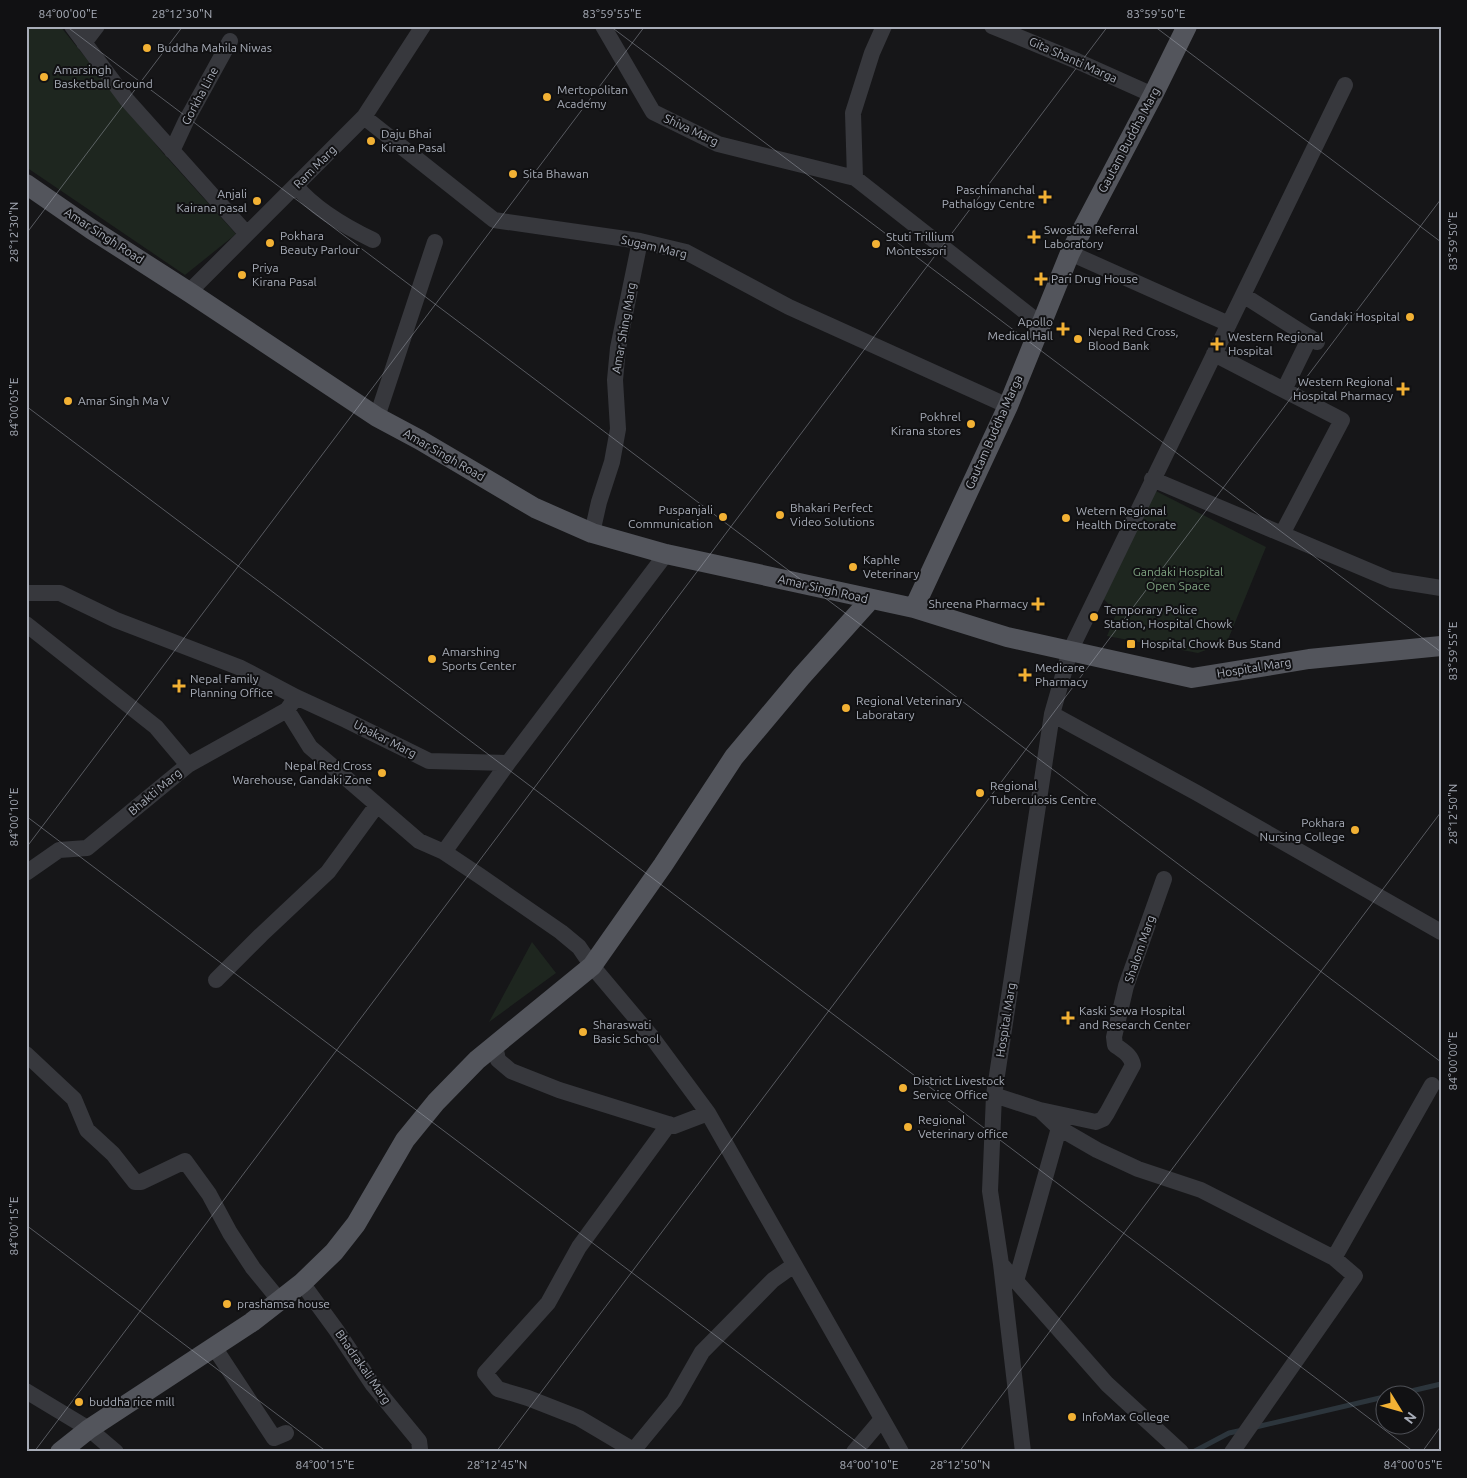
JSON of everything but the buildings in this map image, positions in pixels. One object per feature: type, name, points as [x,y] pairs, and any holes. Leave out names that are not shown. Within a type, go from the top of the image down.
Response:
[{"type":"main road","name":"Gautam Buddha Marg","points":[[1070,253],[1188,26]]},
{"type":"main road","name":"Amar Singh Road","points":[[26,184],[91,229],[377,417],[420,440],[535,508],[592,533],[666,554],[806,584],[870,600],[914,608]]},
{"type":"main road","name":"Gautam Buddha Marga","points":[[914,608],[1008,406],[1070,253]]},
{"type":"main road","points":[[60,1452],[89,1429],[280,1301],[334,1252],[356,1224],[405,1140],[436,1102],[477,1060],[592,966],[663,865],[734,757],[801,677],[870,600]]},
{"type":"main road","name":"Hospital Marg","points":[[914,608],[1007,637],[1192,678],[1309,659],[1441,646]]},
{"type":"street","points":[[72,26],[127,100],[246,234]]},
{"type":"street","points":[[84,43],[97,26]]},
{"type":"street","name":"Ram Marg","points":[[189,292],[364,117],[423,26]]},
{"type":"street","name":"Shiva Marg","points":[[603,26],[653,112],[718,144],[855,178],[1042,325]]},
{"type":"street","points":[[855,178],[853,113],[872,53],[884,26]]},
{"type":"street","name":"Gita Shanti Marga","points":[[992,26],[1153,95]]},
{"type":"street","name":"Gorkha Line","points":[[172,152],[186,121],[230,40]]},
{"type":"street","points":[[1070,651],[1345,85]]},
{"type":"street","name":"Sugam Marg","points":[[364,117],[494,220],[640,241],[686,252],[789,307],[1008,406]]},
{"type":"street","points":[[296,186],[304,196],[350,229],[373,240]]},
{"type":"street","name":"Amar Shing Marg","points":[[592,533],[599,502],[612,462],[618,429],[615,380],[618,348],[640,241]]},
{"type":"street","points":[[377,417],[435,242]]},
{"type":"street","points":[[1070,253],[1229,324]]},
{"type":"street","points":[[1243,296],[1314,340],[1284,390]]},
{"type":"street","points":[[1214,354],[1342,420],[1282,534]]},
{"type":"street","points":[[1152,479],[1391,580],[1441,588]]},
{"type":"street","points":[[444,852],[508,763],[666,554]]},
{"type":"street","name":"Upakar Marg","points":[[26,593],[60,593],[116,620],[241,668],[291,704],[346,720],[429,761],[508,763]]},
{"type":"street","points":[[26,624],[156,727],[188,765]]},
{"type":"street","name":"Hospital Marg","points":[[1023,1452],[1001,1264],[990,1191],[994,1095],[1052,714],[1070,651]]},
{"type":"street","points":[[291,704],[310,747],[419,841],[444,852],[561,932],[579,947],[592,966],[652,1036],[708,1113],[901,1452]]},
{"type":"street","name":"Bhakti Marg","points":[[26,873],[59,850],[87,848],[188,765],[291,704]]},
{"type":"street","points":[[1052,714],[1197,793],[1441,932]]},
{"type":"street","points":[[216,980],[328,872],[377,805]]},
{"type":"street","name":"Shalom Marg","points":[[1040,1110],[1096,1122],[1103,1119],[1108,1113],[1132,1065],[1129,1055],[1115,1045],[1114,1037],[1126,986],[1164,880]]},
{"type":"street","points":[[495,1046],[498,1060],[511,1071],[560,1090],[674,1126],[708,1113]]},
{"type":"street","points":[[26,1054],[74,1099],[86,1130],[113,1154],[135,1182],[141,1182],[185,1161],[209,1194],[248,1261],[280,1301]]},
{"type":"street","points":[[1334,1258],[1432,1085]]},
{"type":"street","points":[[994,1095],[1040,1110],[1059,1128],[1096,1150],[1138,1169],[1201,1190],[1334,1258],[1356,1276],[1232,1452]]},
{"type":"street","points":[[669,1124],[579,1247],[548,1303],[484,1373],[498,1389],[528,1398],[579,1418],[633,1451],[674,1401],[702,1352],[773,1280],[794,1265]]},
{"type":"street","points":[[1016,1281],[1059,1128]]},
{"type":"street","points":[[1001,1264],[1107,1384],[1182,1452]]},
{"type":"street","name":"Bhadrakali Marg","points":[[302,1283],[373,1385],[419,1441],[419,1452]]},
{"type":"street","points":[[214,1347],[274,1438],[286,1433]]},
{"type":"street","points":[[26,1391],[89,1429],[116,1452]]},
{"type":"street","points":[[854,1452],[882,1419]]},
{"type":"green space","points":[[26,26],[60,26],[162,152],[236,234],[185,275],[26,167]]},
{"type":"green space","name":"Gandaki Hospital Open Space","points":[[1148,487],[1266,547],[1227,642],[1198,653],[1107,636],[1117,612],[1094,590]]},
{"type":"green space","points":[[532,942],[556,973],[489,1022]]},
{"type":"waterway","points":[[1424,1388],[1441,1384]]},
{"type":"waterway","points":[[1256,1427],[1374,1399]]},
{"type":"waterway","points":[[1193,1452],[1229,1433],[1243,1430]]},
{"type":"place","name":"Buddha Mahila Niwas","points":[[147,48]]},
{"type":"place","name":"Amarsingh Basketball Ground","points":[[44,77]]},
{"type":"place","name":"Mertopolitan Academy","points":[[547,97]]},
{"type":"place","name":"Daju Bhai Kirana Pasal","points":[[371,141]]},
{"type":"place","name":"Sita Bhawan","points":[[513,174]]},
{"type":"place","name":"Paschimanchal Pathalogy Centre","points":[[1045,197]]},
{"type":"place","name":"Anjali Kairana pasal","points":[[257,201]]},
{"type":"place","name":"Swostika Referral Laboratory","points":[[1034,237]]},
{"type":"place","name":"Pokhara Beauty Parlour","points":[[270,243]]},
{"type":"place","name":"Stuti Trillium Montessori","points":[[876,244]]},
{"type":"place","name":"Priya Kirana Pasal","points":[[242,275]]},
{"type":"place","name":"Pari Drug House","points":[[1041,279]]},
{"type":"place","name":"Gandaki Hospital","points":[[1410,317]]},
{"type":"place","name":"Apollo Medical Hall","points":[[1063,329]]},
{"type":"place","name":"Nepal Red Cross, Blood Bank","points":[[1078,339]]},
{"type":"place","name":"Western Regional Hospital","points":[[1217,344]]},
{"type":"place","name":"Western Regional Hospital Pharmacy","points":[[1403,389]]},
{"type":"place","name":"Amar Singh Ma V","points":[[68,401]]},
{"type":"place","name":"Pokhrel Kirana stores","points":[[971,424]]},
{"type":"place","name":"Bhakari Perfect Video Solutions","points":[[780,515]]},
{"type":"place","name":"Puspanjali Communication","points":[[723,517]]},
{"type":"place","name":"Wetern Regional Health Directorate","points":[[1066,518]]},
{"type":"place","name":"Kaphle Veterinary","points":[[853,567]]},
{"type":"place","name":"Shreena Pharmacy","points":[[1038,604]]},
{"type":"place","name":"Temporary Police Station, Hospital Chowk","points":[[1094,617]]},
{"type":"place","name":"Hospital Chowk Bus Stand","points":[[1131,644]]},
{"type":"place","name":"Amarshing Sports Center","points":[[432,659]]},
{"type":"place","name":"Medicare Pharmacy","points":[[1025,675]]},
{"type":"place","name":"Nepal Family Planning Office","points":[[179,686]]},
{"type":"place","name":"Regional Veterinary Laboratary","points":[[846,708]]},
{"type":"place","name":"Nepal Red Cross Warehouse, Gandaki Zone","points":[[382,773]]},
{"type":"place","name":"Regional Tuberculosis Centre","points":[[980,793]]},
{"type":"place","name":"Pokhara Nursing College","points":[[1355,830]]},
{"type":"place","name":"Kaski Sewa Hospital and Research Center","points":[[1068,1018]]},
{"type":"place","name":"Sharaswati Basic School","points":[[583,1032]]},
{"type":"place","name":"District Livestock Service Office","points":[[903,1088]]},
{"type":"place","name":"Regional Veterinary office","points":[[908,1127]]},
{"type":"place","name":"prashamsa house","points":[[227,1304]]},
{"type":"place","name":"buddha rice mill","points":[[79,1402]]},
{"type":"place","name":"InfoMax College","points":[[1072,1417]]}]
